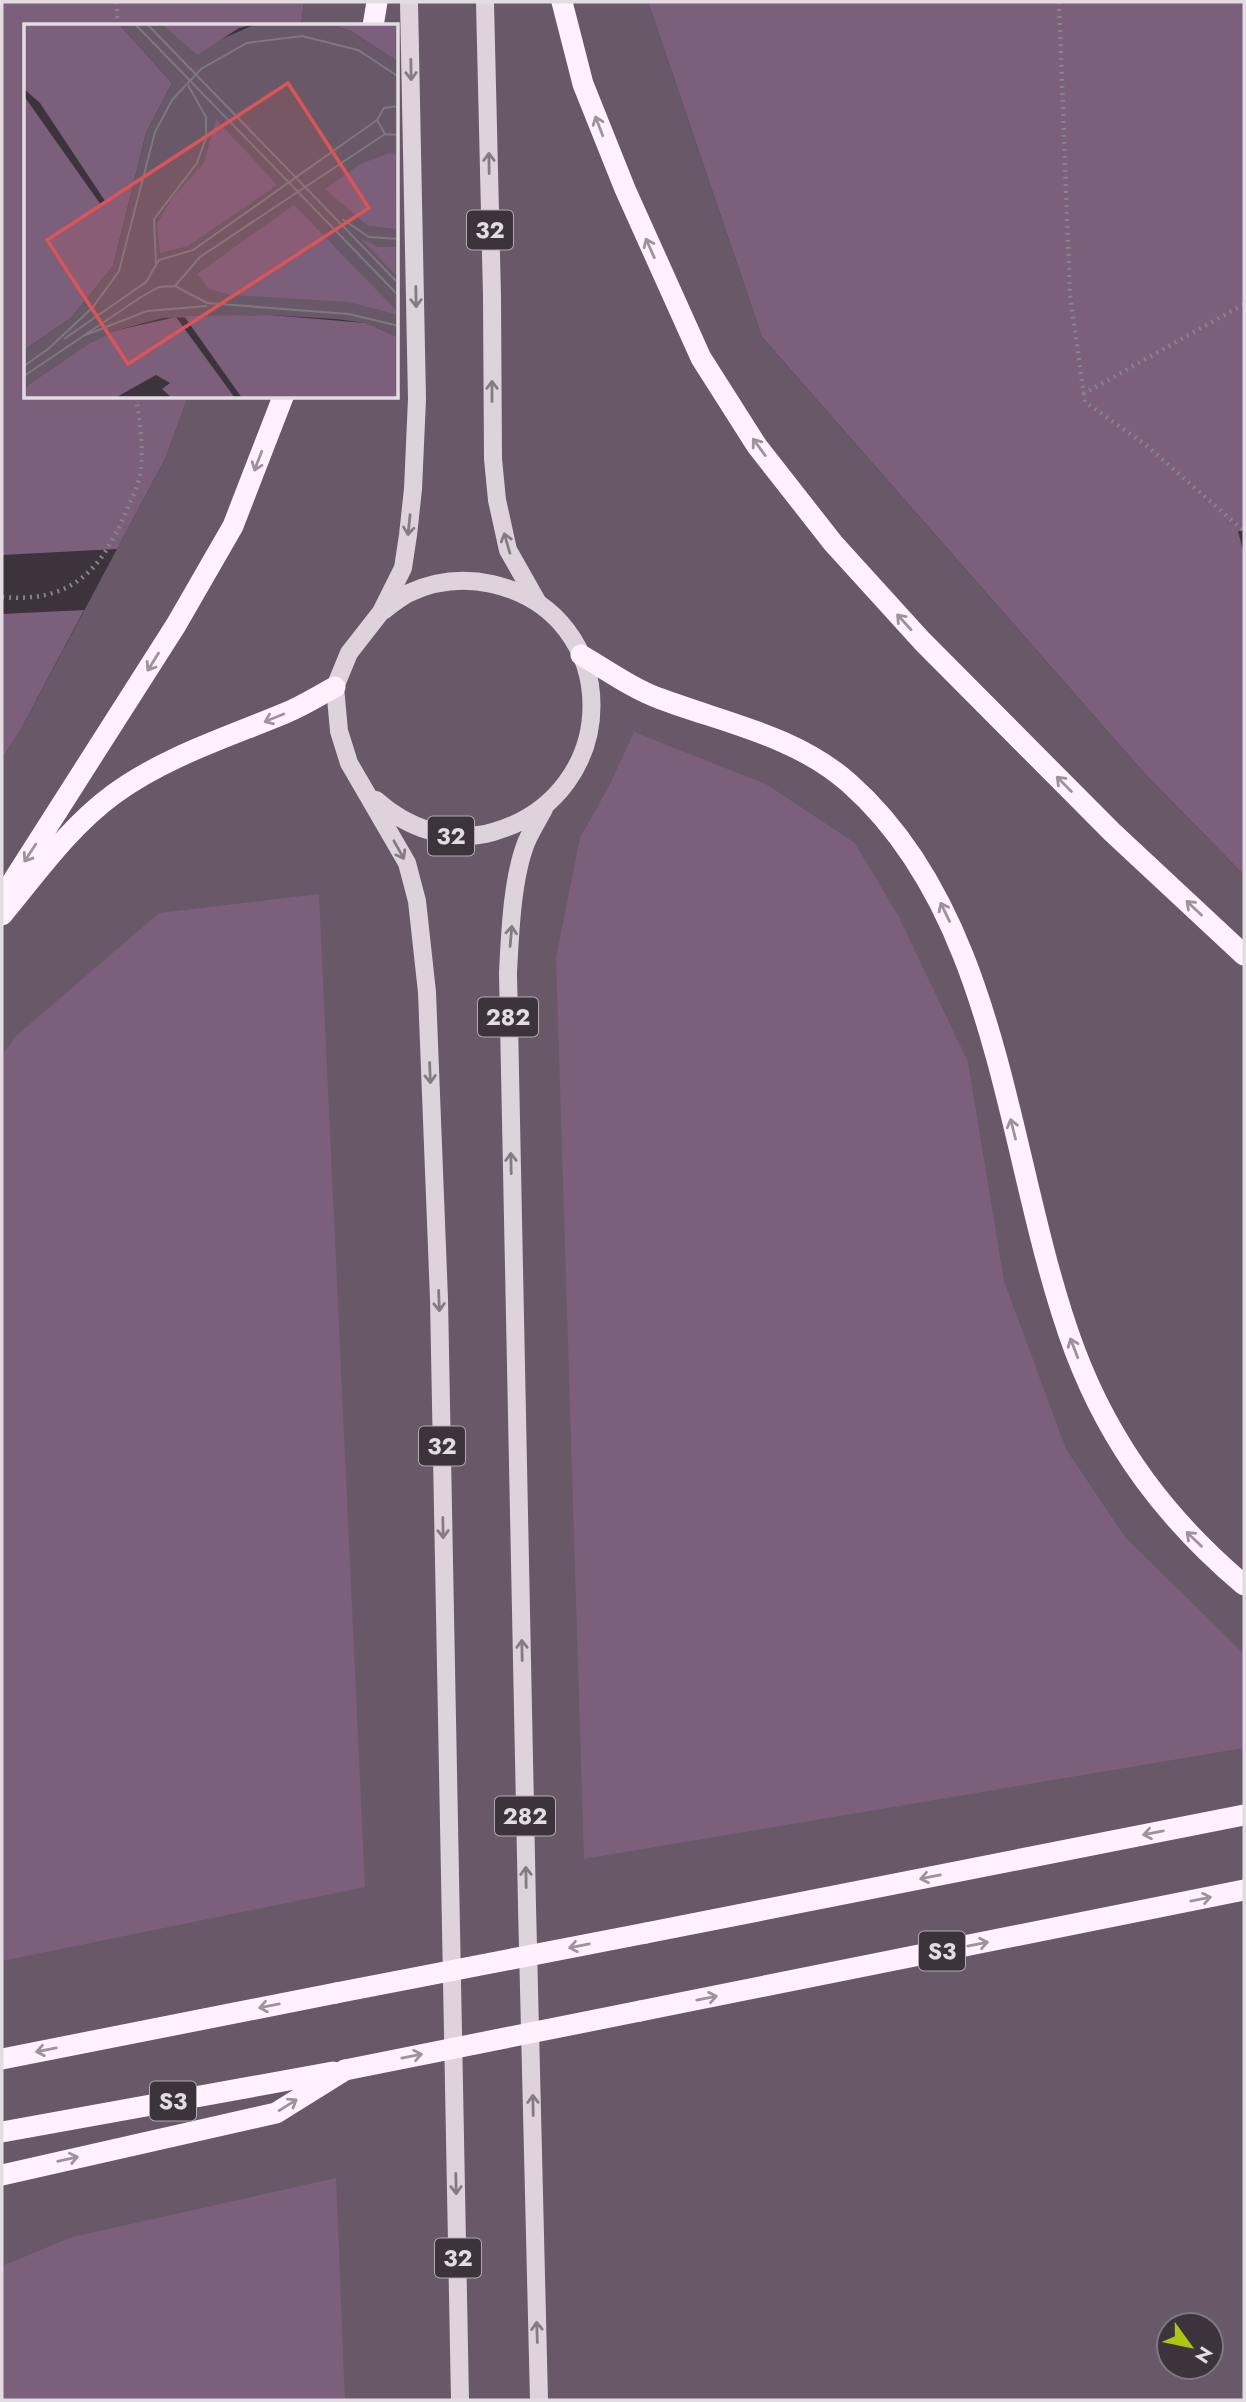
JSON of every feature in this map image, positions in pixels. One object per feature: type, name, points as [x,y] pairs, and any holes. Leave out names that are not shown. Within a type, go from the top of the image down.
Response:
[{"type":"highway","points":[[373,24],[377,2]]},
{"type":"highway","points":[[562,2],[583,83],[629,201],[701,358],[757,446],[833,543],[922,641],[1112,832],[1244,955]]},
{"type":"highway","points":[[2,898],[176,625],[233,526],[281,399]]},
{"type":"highway","points":[[581,655],[658,699],[747,727],[820,761],[848,782],[883,817],[904,843],[946,914],[963,955],[995,1057],[1058,1302],[1076,1354],[1097,1400],[1137,1473],[1176,1520],[1244,1585]]},
{"type":"highway","points":[[2,915],[69,834],[116,793],[175,757],[286,713],[335,687]]},
{"type":"highway","points":[[2,2059],[1244,1815]]},
{"type":"highway","name":"S3","points":[[2,2132],[345,2070],[1244,1890]]},
{"type":"highway","points":[[2,2175],[275,2113],[345,2070]]},
{"type":"main road","name":"32","points":[[409,2],[416,359],[414,476],[403,568],[381,612],[349,653],[335,687],[339,731],[349,762],[407,863],[417,901],[427,992],[439,1298],[460,2400]]},
{"type":"main road","name":"32","points":[[485,2],[493,459],[497,500],[508,550],[538,603]]},
{"type":"main road","name":"32","points":[[366,790],[391,813],[419,828],[451,836],[484,835],[515,826],[544,809],[567,784],[584,755],[592,722],[591,687],[581,655],[563,626],[538,603],[508,588],[475,581],[441,582],[409,593],[381,612]]},
{"type":"main road","name":"282","points":[[539,2400],[508,973],[510,932],[521,860],[526,842],[544,809]]},
{"type":"path","points":[[116,2],[118,24]]},
{"type":"path","points":[[1059,2],[1070,295],[1085,402],[1146,445],[1244,531]]},
{"type":"path","points":[[1083,394],[1244,304]]},
{"type":"path","points":[[2,597],[38,597],[71,587],[95,568],[116,535],[141,470],[141,430],[136,399]]},
{"type":"shaded area","points":[[2,2],[304,2],[301,24],[24,24],[24,399],[187,399],[166,457],[117,549],[2,555]]},
{"type":"shaded area","points":[[304,2],[648,2],[762,337],[1145,774],[1244,875],[1244,2400],[2,2400],[2,759],[20,731],[166,457],[187,399],[399,399],[399,24],[301,24]]},
{"type":"shaded area","points":[[648,2],[1244,2],[1244,531],[1238,531],[1244,554],[1244,875],[1145,774],[762,337]]},
{"type":"shaded area","points":[[84,610],[20,731],[2,759],[2,614]]},
{"type":"shaded area","points":[[634,732],[766,784],[855,843],[899,917],[968,1062],[1004,1281],[1066,1449],[1125,1537],[1244,1654],[1244,1748],[584,1859],[556,958],[580,838],[609,786]]},
{"type":"shaded area","points":[[319,894],[365,1887],[2,1961],[2,1055],[16,1036],[159,913]]},
{"type":"shaded area","points":[[336,2178],[345,2400],[2,2400],[2,2266],[72,2237]]}]
